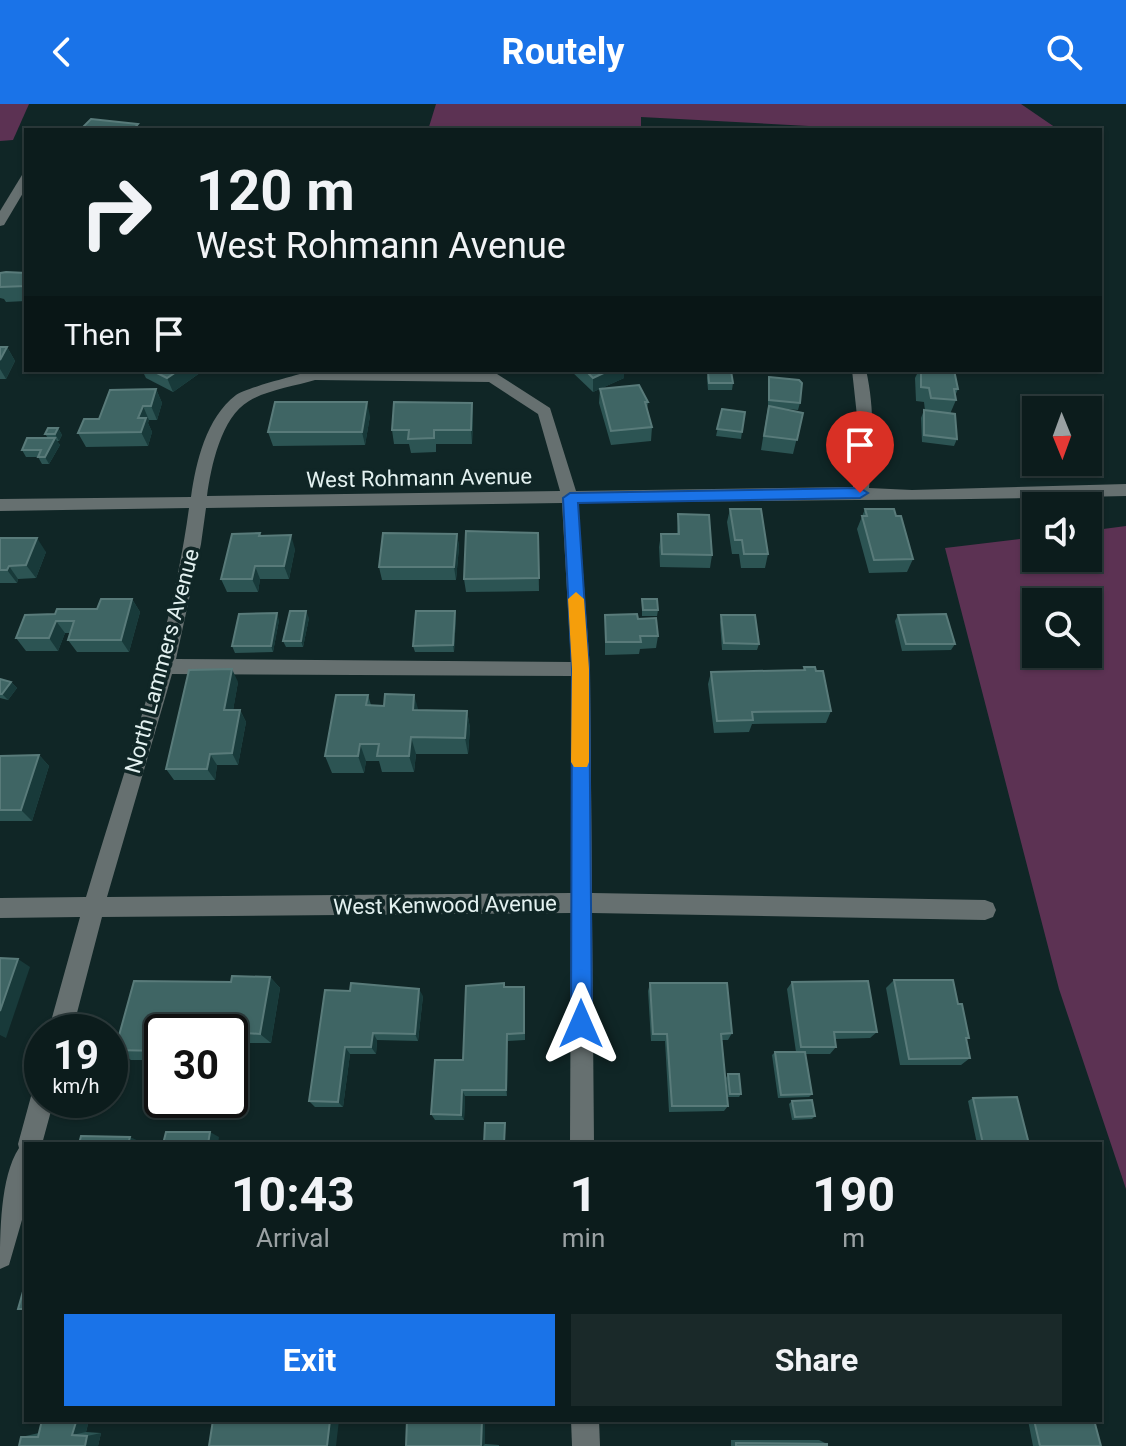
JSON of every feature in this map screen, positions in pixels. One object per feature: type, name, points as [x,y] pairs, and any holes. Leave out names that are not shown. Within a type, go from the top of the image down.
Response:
[{"type":"street","points":[[0,222],[24,181]]},
{"type":"street","points":[[860,372],[864,389],[866,439],[860,493]]},
{"type":"street","name":"North Lammers Avenue","points":[[65,1014],[165,666],[193,544],[203,467],[217,429],[242,398],[314,375],[492,377],[545,412],[570,498],[581,669],[582,1142]]},
{"type":"street","name":"West Rohmann Avenue","points":[[0,505],[860,493],[912,496],[1126,490]]},
{"type":"street","points":[[165,666],[581,669]]},
{"type":"street","name":"West Kenwood Avenue","points":[[0,908],[580,903],[985,910]]},
{"type":"street","points":[[31,1142],[37,1118]]},
{"type":"street","points":[[0,1256],[24,1166]]},
{"type":"street","points":[[585,1422],[586,1446]]},
{"type":"shaded area","points":[[0,104],[29,104],[13,140],[0,141]]},
{"type":"shaded area","points":[[436,104],[1021,104],[1056,128],[846,128],[641,117],[641,128],[429,128]]},
{"type":"shaded area","points":[[1126,526],[1126,1189],[1059,989],[945,548],[1022,539],[1022,572],[1102,572],[1102,529]]},
{"type":"building","points":[[91,119],[138,124],[135,128],[82,128]]},
{"type":"building","points":[[0,273],[24,273],[24,286],[0,287]]},
{"type":"building","points":[[0,347],[7,347],[0,360]]},
{"type":"building","points":[[155,372],[176,372],[167,378]]},
{"type":"building","points":[[587,372],[606,372],[593,378]]},
{"type":"building","points":[[708,372],[731,372],[733,383],[709,383]]},
{"type":"building","points":[[921,372],[954,372],[958,389],[954,389],[956,400],[931,398],[929,388],[921,387]]},
{"type":"building","points":[[769,377],[799,380],[802,383],[800,403],[769,400]]},
{"type":"building","points":[[639,385],[648,402],[645,402],[652,427],[611,431],[600,389]]},
{"type":"building","points":[[156,389],[151,406],[143,406],[138,418],[146,418],[141,432],[78,433],[84,419],[99,419],[110,390]]},
{"type":"building","points":[[275,402],[367,402],[362,432],[268,432]]},
{"type":"building","points":[[394,402],[472,403],[471,430],[434,430],[434,438],[408,439],[409,430],[392,430]]},
{"type":"building","points":[[769,406],[803,413],[797,440],[764,436]]},
{"type":"building","points":[[722,409],[745,412],[742,432],[717,429]]},
{"type":"building","points":[[924,410],[955,414],[957,439],[924,435]]},
{"type":"building","points":[[48,428],[58,428],[55,434],[45,434]]},
{"type":"building","points":[[27,438],[55,438],[45,457],[38,457],[41,450],[22,450]]},
{"type":"building","points":[[730,509],[761,509],[768,554],[744,554],[742,540],[735,540]]},
{"type":"building","points":[[865,509],[894,509],[896,516],[901,516],[913,559],[874,560],[862,516],[867,516]]},
{"type":"building","points":[[678,514],[709,515],[712,555],[662,554],[661,534],[679,534]]},
{"type":"building","points":[[466,531],[538,533],[539,578],[464,579]]},
{"type":"building","points":[[260,533],[259,536],[291,535],[284,566],[255,566],[252,579],[221,579],[232,534]]},
{"type":"building","points":[[383,533],[457,534],[454,567],[379,567]]},
{"type":"building","points":[[0,538],[37,538],[26,565],[0,570]]},
{"type":"building","points":[[101,599],[132,599],[121,640],[68,640],[74,621],[56,621],[49,638],[16,638],[25,615],[55,614],[57,609],[97,609]]},
{"type":"building","points":[[642,599],[657,599],[658,610],[643,610]]},
{"type":"building","points":[[290,611],[306,611],[301,641],[283,641]]},
{"type":"building","points":[[416,611],[455,611],[453,645],[413,646]]},
{"type":"building","points":[[277,613],[271,646],[232,646],[239,614]]},
{"type":"building","points":[[637,614],[638,619],[656,618],[658,636],[640,636],[641,642],[606,642],[605,615]]},
{"type":"building","points":[[946,614],[955,644],[906,644],[898,615]]},
{"type":"building","points":[[721,615],[755,615],[759,644],[724,643]]},
{"type":"building","points":[[804,667],[823,671],[831,711],[752,712],[753,720],[717,721],[711,672],[805,670]]},
{"type":"building","points":[[232,669],[224,710],[240,710],[232,753],[210,754],[207,769],[166,769],[189,670]]},
{"type":"building","points":[[0,679],[11,682],[2,694],[0,694]]},
{"type":"building","points":[[385,694],[414,695],[413,710],[467,711],[465,738],[411,737],[409,756],[377,756],[379,744],[360,744],[358,756],[325,756],[336,695],[368,695],[366,705],[384,706]]},
{"type":"building","points":[[39,755],[21,810],[0,810],[0,756]]},
{"type":"building","points":[[0,958],[18,959],[0,1011]]},
{"type":"building","points":[[232,976],[270,977],[260,1034],[248,1033],[248,1014],[144,1014],[144,1051],[128,1050],[128,1014],[125,1014],[134,981],[231,982]]},
{"type":"building","points":[[894,980],[953,980],[958,1004],[962,1004],[970,1058],[909,1059]]},
{"type":"building","points":[[868,981],[877,1032],[834,1032],[836,1047],[801,1047],[792,982]]},
{"type":"building","points":[[351,983],[419,989],[415,1034],[373,1033],[371,1047],[345,1047],[338,1102],[309,1101],[325,990],[350,991]]},
{"type":"building","points":[[504,983],[504,987],[524,987],[524,1033],[507,1034],[506,1090],[462,1090],[461,1115],[431,1114],[435,1060],[463,1060],[466,986]]},
{"type":"building","points":[[650,983],[727,983],[732,1033],[721,1034],[728,1106],[672,1106],[667,1034],[653,1034]]},
{"type":"building","points":[[775,1052],[805,1052],[812,1094],[781,1095]]},
{"type":"building","points":[[728,1074],[739,1074],[741,1094],[730,1094]]},
{"type":"building","points":[[1017,1097],[1028,1142],[983,1142],[973,1098]]},
{"type":"building","points":[[812,1100],[815,1116],[795,1117],[792,1101]]},
{"type":"building","points":[[485,1123],[505,1123],[504,1142],[484,1142]]},
{"type":"building","points":[[166,1132],[210,1132],[208,1142],[164,1142]]},
{"type":"building","points":[[81,1136],[130,1137],[129,1142],[80,1142]]},
{"type":"building","points":[[24,1288],[24,1309],[18,1309]]},
{"type":"building","points":[[42,1422],[76,1422],[72,1435],[87,1436],[85,1446],[19,1446],[21,1437],[38,1437]]},
{"type":"building","points":[[213,1422],[330,1422],[327,1446],[209,1446]]},
{"type":"building","points":[[407,1422],[482,1422],[481,1446],[406,1446]]},
{"type":"building","points":[[1034,1422],[1095,1422],[1101,1446],[1040,1446]]},
{"type":"building","points":[[736,1443],[827,1444],[827,1446],[736,1446]]},
{"type":"slow traffic","points":[[576,599],[581,669],[580,762]]},
{"type":"route","points":[[581,1024],[581,669],[570,498],[860,493]]}]
